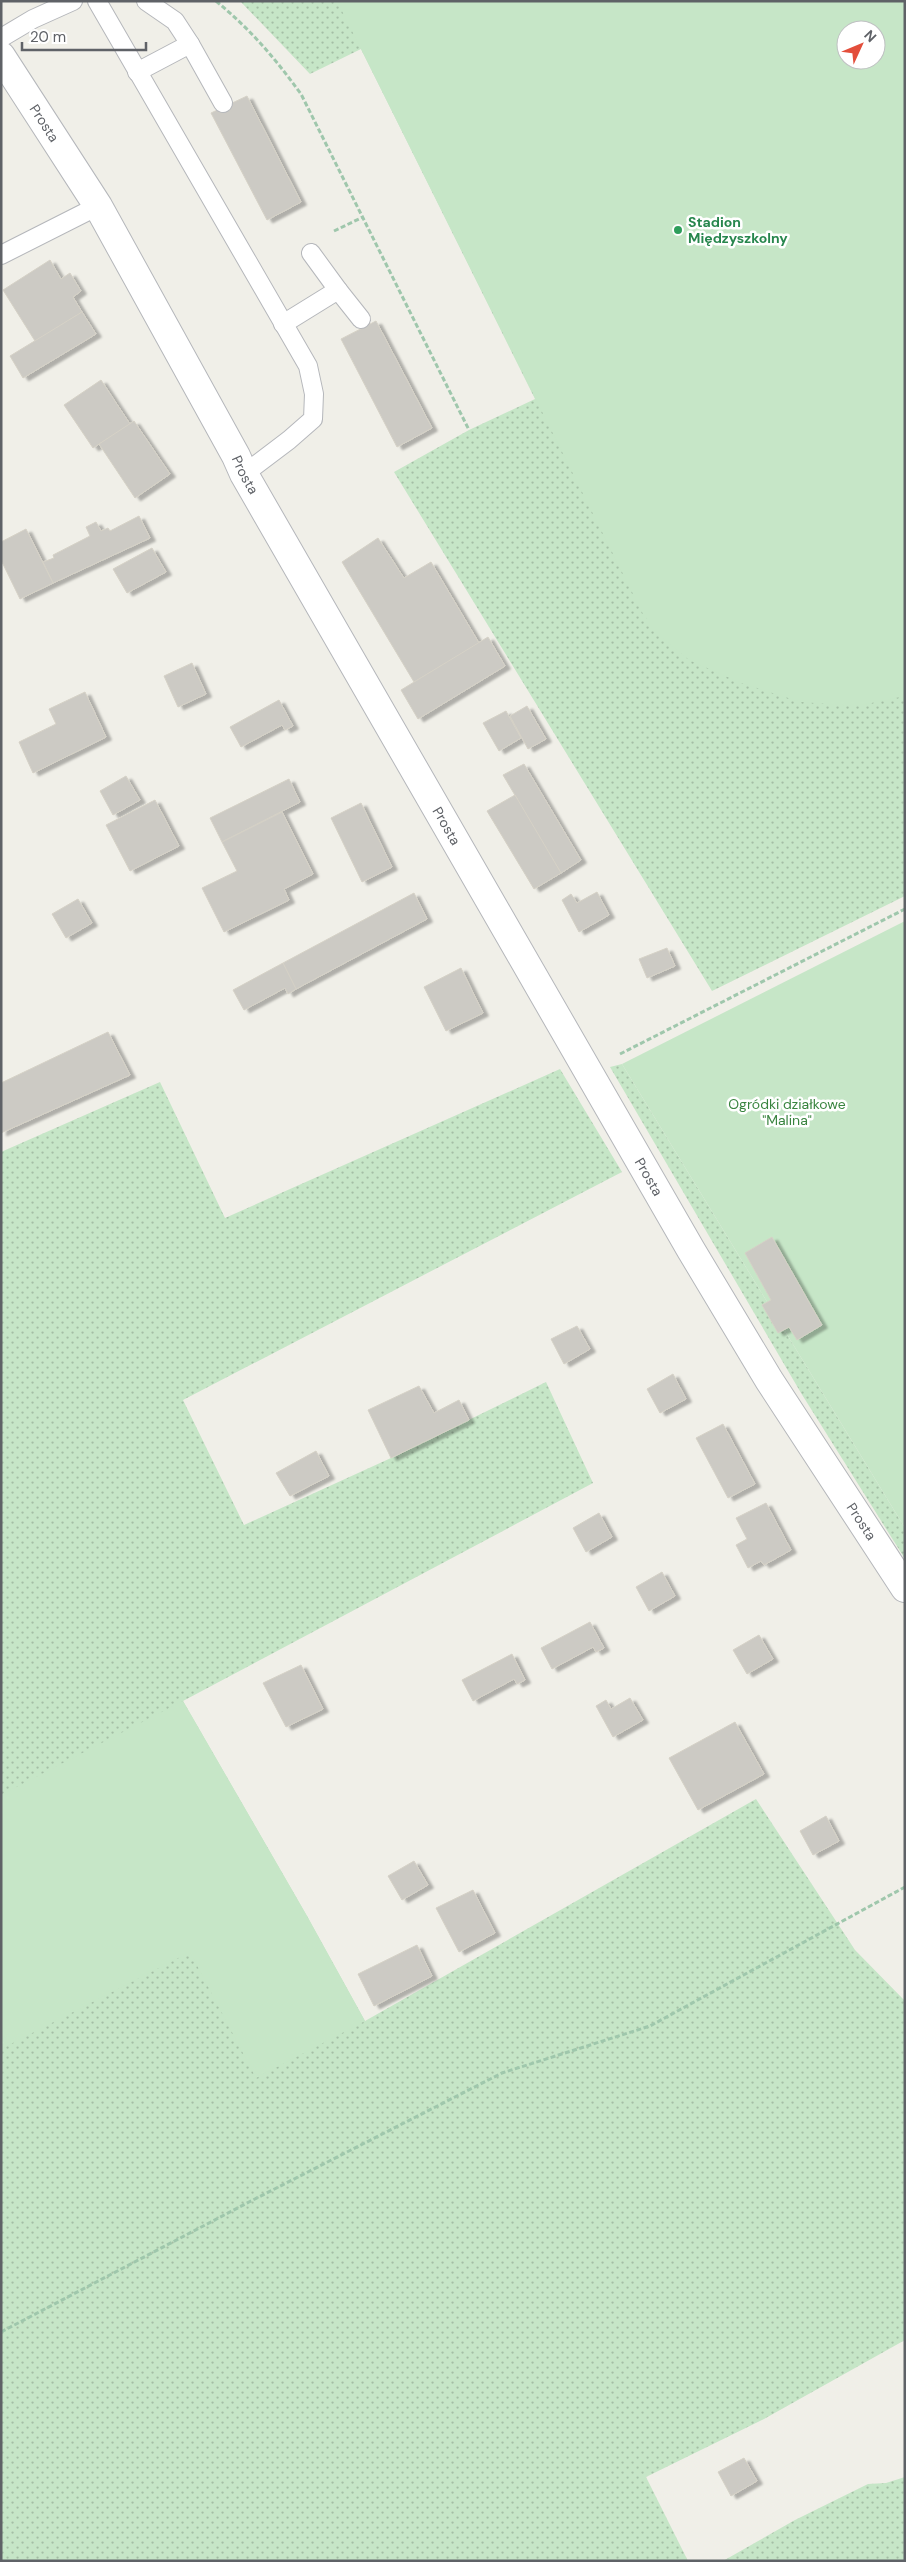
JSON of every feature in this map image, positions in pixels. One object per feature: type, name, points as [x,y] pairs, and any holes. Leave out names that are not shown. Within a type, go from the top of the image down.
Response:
[{"type":"street","name":"Prosta","points":[[1,56],[98,206],[236,456],[244,474],[586,1071],[769,1380],[905,1588]]},
{"type":"lane","points":[[1,38],[33,19],[73,1]]},
{"type":"lane","points":[[96,1],[308,366],[314,394],[313,419],[244,474]]},
{"type":"lane","points":[[146,1],[175,21],[223,103]]},
{"type":"lane","points":[[137,72],[190,44]]},
{"type":"lane","points":[[1,255],[98,206]]},
{"type":"lane","points":[[311,253],[361,319]]},
{"type":"lane","points":[[283,324],[338,290]]},
{"type":"path","points":[[216,1],[248,28],[278,62],[301,94],[469,430]]},
{"type":"path","points":[[330,233],[363,217]]},
{"type":"path","points":[[586,1071],[905,909]]},
{"type":"path","points":[[1,2332],[249,2202],[502,2073],[650,2026],[905,1887]]},
{"type":"green space","name":"Stadion Międzyszkolny","points":[[240,1],[905,1],[905,896],[712,991],[394,472],[469,430],[535,399],[361,49],[310,74]]},
{"type":"green space","name":"Stadion Międzyszkolny","points":[[337,1],[905,1],[905,696],[857,706],[801,702],[741,683],[689,660],[663,638],[643,614]]},
{"type":"green space","name":"Ogródki działkowe \"Malina\"","points":[[905,921],[905,1528],[622,1064]]},
{"type":"green space","points":[[622,1064],[905,1528],[905,1559],[801,1393],[610,1067]]},
{"type":"green space","points":[[560,1069],[622,1172],[183,1400],[244,1525],[391,1458],[546,1382],[593,1483],[183,1701],[365,2021],[756,1799],[855,1950],[905,2001],[905,2340],[764,2419],[646,2477],[688,2561],[1,2561],[1,1152],[160,1082],[225,1218]]},
{"type":"green space","points":[[183,1701],[365,2021],[256,2078],[190,1952],[1,2049],[1,1795]]},
{"type":"green space","points":[[905,2477],[905,2561],[723,2561],[795,2520],[868,2484],[886,2483]]},
{"type":"building","points":[[247,96],[301,202],[267,220],[211,113]]},
{"type":"building","points":[[50,260],[61,279],[70,273],[81,291],[73,297],[82,312],[35,341],[3,290]]},
{"type":"building","points":[[82,312],[96,334],[23,378],[10,356]]},
{"type":"building","points":[[376,321],[432,428],[397,447],[341,339]]},
{"type":"building","points":[[101,380],[130,424],[93,448],[64,405]]},
{"type":"building","points":[[134,421],[170,474],[135,498],[99,444]]},
{"type":"building","points":[[139,516],[150,538],[53,583],[43,562],[54,558],[53,555],[90,536],[86,527],[96,522],[101,531],[108,528],[110,531]]},
{"type":"building","points":[[26,529],[53,583],[20,599],[1,560],[1,542]]},
{"type":"building","points":[[378,538],[404,578],[431,562],[479,643],[414,682],[342,562]]},
{"type":"building","points":[[152,548],[166,572],[127,593],[113,569]]},
{"type":"building","points":[[488,637],[505,666],[418,719],[401,690]]},
{"type":"building","points":[[192,663],[206,694],[178,707],[164,676]]},
{"type":"building","points":[[85,692],[106,737],[33,773],[19,742],[56,724],[49,709]]},
{"type":"building","points":[[279,700],[293,726],[285,730],[282,725],[241,747],[230,727]]},
{"type":"building","points":[[527,706],[546,739],[528,749],[510,716]]},
{"type":"building","points":[[506,711],[521,738],[499,751],[483,723]]},
{"type":"building","points":[[524,764],[581,860],[561,873],[503,775]]},
{"type":"building","points":[[126,776],[140,800],[113,815],[100,791]]},
{"type":"building","points":[[289,779],[300,802],[222,842],[210,818]]},
{"type":"building","points":[[515,795],[561,873],[534,889],[487,811]]},
{"type":"building","points":[[155,800],[179,846],[130,871],[106,825]]},
{"type":"building","points":[[361,803],[392,867],[362,882],[331,818]]},
{"type":"building","points":[[282,812],[313,874],[284,889],[289,900],[224,932],[202,888],[237,871],[222,842]]},
{"type":"building","points":[[597,892],[609,915],[579,932],[562,900],[571,894],[577,903]]},
{"type":"building","points":[[414,893],[427,919],[296,989],[283,963]]},
{"type":"building","points":[[78,899],[92,923],[66,938],[52,914]]},
{"type":"building","points":[[667,948],[675,966],[647,978],[639,959]]},
{"type":"building","points":[[283,963],[296,989],[288,994],[285,988],[244,1010],[233,990]]},
{"type":"building","points":[[461,968],[483,1013],[446,1031],[424,987]]},
{"type":"building","points":[[108,1032],[130,1075],[1,1133],[1,1083]]},
{"type":"building","points":[[772,1237],[822,1325],[797,1340],[789,1327],[778,1333],[762,1305],[771,1300],[745,1253]]},
{"type":"building","points":[[577,1326],[590,1349],[564,1364],[551,1339]]},
{"type":"building","points":[[673,1374],[686,1399],[660,1413],[647,1389]]},
{"type":"building","points":[[419,1386],[434,1413],[459,1400],[469,1420],[391,1458],[368,1410]]},
{"type":"building","points":[[723,1424],[755,1484],[728,1498],[696,1438]]},
{"type":"building","points":[[316,1451],[329,1476],[290,1496],[276,1473]]},
{"type":"building","points":[[766,1503],[791,1550],[764,1565],[761,1561],[748,1568],[736,1545],[747,1539],[736,1518]]},
{"type":"building","points":[[599,1513],[612,1537],[586,1552],[573,1528]]},
{"type":"building","points":[[662,1572],[675,1596],[649,1611],[636,1587]]},
{"type":"building","points":[[590,1622],[604,1648],[596,1652],[593,1647],[552,1669],[541,1648]]},
{"type":"building","points":[[759,1635],[773,1659],[747,1674],[733,1650]]},
{"type":"building","points":[[512,1654],[525,1680],[517,1684],[514,1679],[473,1701],[462,1680]]},
{"type":"building","points":[[301,1665],[323,1709],[286,1727],[263,1683]]},
{"type":"building","points":[[630,1698],[643,1720],[613,1737],[596,1706],[606,1700],[611,1709]]},
{"type":"building","points":[[735,1722],[764,1774],[698,1810],[669,1758]]},
{"type":"building","points":[[826,1816],[839,1841],[813,1855],[800,1831]]},
{"type":"building","points":[[414,1861],[428,1885],[402,1900],[388,1876]]},
{"type":"building","points":[[473,1890],[495,1933],[459,1952],[436,1908]]},
{"type":"building","points":[[417,1945],[432,1976],[374,2006],[358,1974]]},
{"type":"building","points":[[744,2458],[757,2481],[731,2496],[718,2472]]},
{"type":"place","name":"Stadion Międzyszkolny","points":[[678,230]]}]
